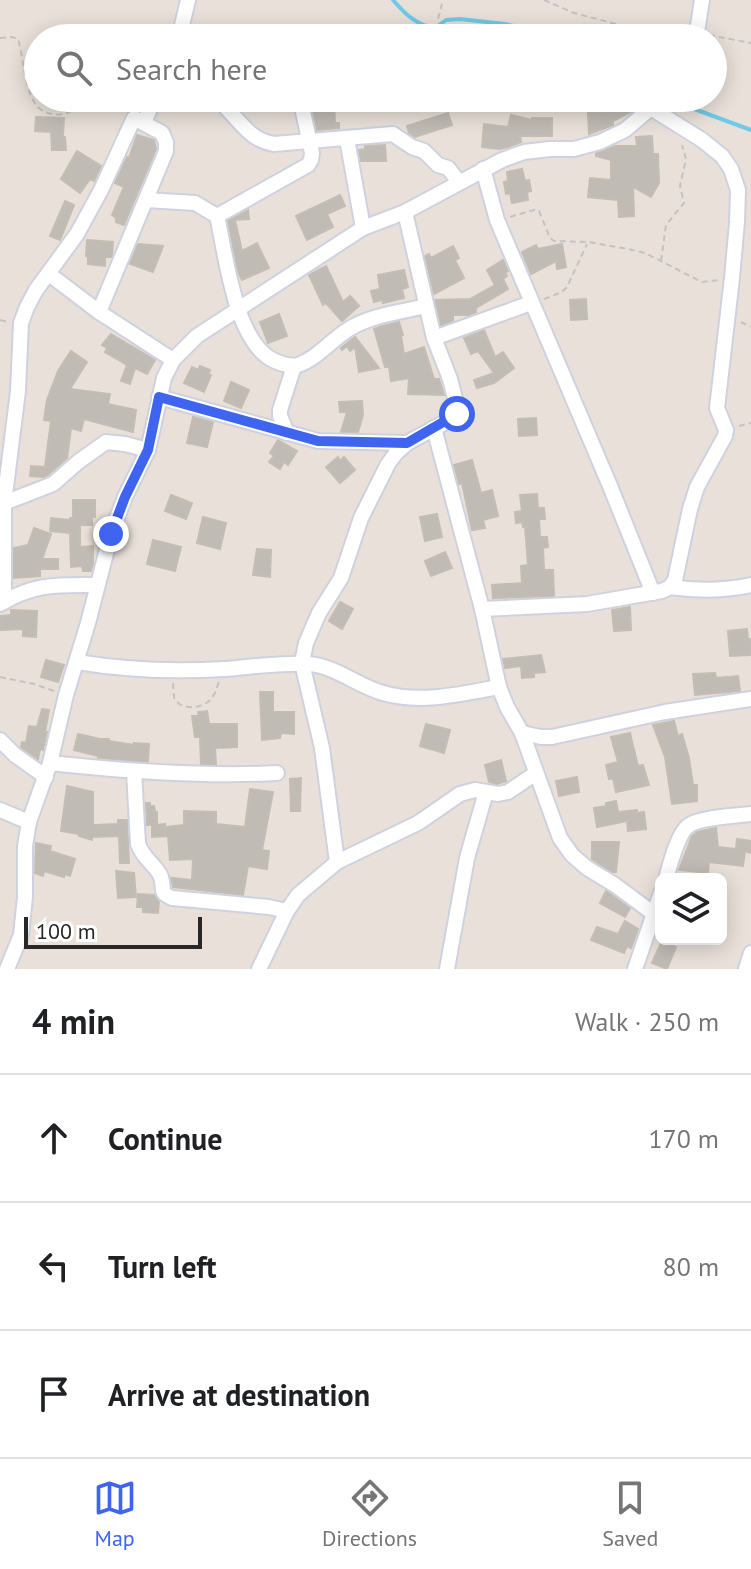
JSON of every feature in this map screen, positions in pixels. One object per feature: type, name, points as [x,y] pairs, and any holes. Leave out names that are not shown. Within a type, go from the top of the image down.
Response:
[{"type":"street","points":[[182,24],[188,0]]},
{"type":"street","points":[[698,24],[702,0]]},
{"type":"street","points":[[97,585],[48,585],[2,603],[4,503],[18,391],[21,323],[36,290],[77,234],[145,112]]},
{"type":"street","points":[[229,112],[252,136],[274,144],[393,134],[424,151],[438,165],[448,168],[459,182]]},
{"type":"street","points":[[217,216],[308,165],[311,160],[310,142],[303,112]]},
{"type":"street","points":[[7,969],[21,935],[29,822],[48,770],[111,534],[148,450],[164,378],[173,360],[197,336],[363,228],[405,212],[483,169],[524,152],[574,149],[600,142],[625,130],[646,112]]},
{"type":"street","points":[[657,112],[722,156],[731,169],[738,190],[744,224],[732,278],[717,408],[724,423],[725,436],[697,487],[675,580],[670,587]]},
{"type":"street","points":[[99,312],[166,151],[162,133],[139,120]]},
{"type":"street","points":[[347,139],[363,228]]},
{"type":"street","points":[[483,169],[497,220],[653,593]]},
{"type":"street","points":[[146,200],[195,203],[217,216],[245,329],[255,346],[284,365],[294,366],[325,348],[350,328],[368,320],[426,306]]},
{"type":"street","points":[[337,862],[322,748],[302,663],[306,643],[341,578],[361,518],[388,464],[407,443],[455,416],[458,410],[434,338],[405,212]]},
{"type":"street","points":[[49,274],[99,312],[173,360]]},
{"type":"street","points":[[434,338],[531,303]]},
{"type":"street","points":[[287,433],[280,410],[294,366]]},
{"type":"street","points":[[159,397],[318,441],[407,443]]},
{"type":"street","points":[[434,428],[482,609],[499,687],[522,733],[560,838],[572,855],[587,868],[654,914]]},
{"type":"street","points":[[4,503],[53,484],[106,442],[148,450]]},
{"type":"street","points":[[482,609],[587,604],[653,593],[670,587],[695,591],[751,585]]},
{"type":"street","points":[[77,662],[172,670],[315,664],[382,693],[400,697],[429,697],[499,687]]},
{"type":"street","points":[[522,733],[552,737],[665,712],[751,699]]},
{"type":"street","points":[[0,740],[15,755],[48,770],[235,775],[277,773]]},
{"type":"street","points":[[134,771],[138,844],[141,853],[160,875],[165,895],[287,911]]},
{"type":"street","points":[[259,969],[298,895],[337,862],[418,823],[460,794],[475,790],[498,794],[508,792],[536,773]]},
{"type":"street","points":[[447,969],[467,858],[486,792]]},
{"type":"street","points":[[0,810],[29,822]]},
{"type":"street","points":[[668,873],[676,847],[689,825],[751,814]]},
{"type":"street","points":[[635,969],[655,911]]},
{"type":"street","points":[[746,969],[751,953]]},
{"type":"path","points":[[438,19],[443,0]]},
{"type":"path","points":[[544,0],[574,13],[616,24]]},
{"type":"path","points":[[0,38],[18,39],[24,64]]},
{"type":"path","points":[[727,40],[751,43]]},
{"type":"path","points":[[44,112],[59,115],[69,112]]},
{"type":"path","points":[[119,112],[139,120]]},
{"type":"path","points":[[661,261],[666,225],[684,203],[680,186],[685,150],[672,122]]},
{"type":"path","points":[[497,220],[539,211],[554,241],[588,242],[645,253],[702,282],[732,278]]},
{"type":"path","points":[[531,303],[555,295],[567,287],[588,242]]},
{"type":"path","points":[[172,670],[174,697],[182,706],[188,707],[208,703],[224,669]]},
{"type":"path","points":[[0,677],[66,695]]},
{"type":"building","points":[[313,112],[335,112],[335,123],[339,123],[339,128],[317,130]]},
{"type":"building","points":[[630,112],[613,121],[613,125],[589,134],[588,113]]},
{"type":"building","points":[[448,113],[452,125],[415,137],[409,133],[407,126]]},
{"type":"building","points":[[511,115],[532,120],[552,118],[552,136],[520,136],[521,142],[508,147],[482,147],[484,124],[508,127]]},
{"type":"building","points":[[36,117],[64,118],[66,150],[52,150],[51,132],[35,131]]},
{"type":"building","points":[[137,135],[154,140],[156,149],[124,225],[116,222],[112,215],[124,187],[115,183]]},
{"type":"building","points":[[652,136],[653,154],[658,154],[659,183],[651,197],[633,187],[634,216],[619,217],[618,200],[588,197],[590,178],[611,180],[611,160],[596,156],[596,153],[615,146],[637,146],[636,137]]},
{"type":"building","points":[[385,145],[386,161],[361,161],[359,150],[365,149],[365,146]]},
{"type":"building","points":[[77,151],[101,166],[94,181],[90,179],[80,193],[61,179]]},
{"type":"building","points":[[522,169],[531,191],[527,192],[528,200],[512,203],[510,193],[506,194],[504,182],[508,181],[507,172]]},
{"type":"building","points":[[340,195],[345,206],[327,214],[333,227],[307,240],[296,216]]},
{"type":"building","points":[[65,201],[74,205],[60,240],[50,236]]},
{"type":"building","points":[[248,210],[249,219],[235,220],[242,251],[257,243],[269,268],[242,280],[228,221]]},
{"type":"building","points":[[87,240],[113,242],[112,255],[105,257],[105,266],[88,264]]},
{"type":"building","points":[[138,244],[163,246],[153,272],[130,264]]},
{"type":"building","points":[[562,244],[566,267],[557,269],[556,261],[531,274],[522,252],[536,245],[538,249]]},
{"type":"building","points":[[453,246],[459,258],[455,260],[464,278],[434,294],[425,256],[429,254],[431,258]]},
{"type":"building","points":[[503,260],[508,271],[503,279],[508,289],[476,308],[476,312],[453,315],[453,321],[441,325],[435,300],[470,299],[495,285],[487,270]]},
{"type":"building","points":[[326,266],[343,302],[350,296],[359,306],[342,321],[326,303],[323,305],[309,275]]},
{"type":"building","points":[[404,270],[408,287],[402,289],[404,298],[374,302],[371,291],[380,289],[378,275]]},
{"type":"building","points":[[586,299],[587,319],[571,320],[570,300]]},
{"type":"building","points":[[279,314],[287,336],[268,343],[260,322]]},
{"type":"building","points":[[399,322],[404,354],[424,347],[434,379],[439,379],[444,395],[408,394],[409,378],[391,381],[389,367],[385,367],[374,329],[380,331],[379,327]]},
{"type":"building","points":[[484,330],[495,357],[503,352],[514,368],[494,383],[477,388],[474,380],[494,373],[478,351],[471,354],[464,338]]},
{"type":"building","points":[[111,334],[155,360],[147,374],[135,368],[130,384],[121,381],[127,365],[105,352],[107,348],[102,345]]},
{"type":"building","points":[[355,337],[379,368],[359,372],[355,347],[350,351],[347,346],[341,348]]},
{"type":"building","points":[[71,351],[87,362],[70,389],[110,394],[108,404],[136,410],[133,432],[84,419],[81,431],[71,428],[67,458],[48,475],[30,476],[31,466],[45,467],[51,421],[44,420],[47,400],[58,371]]},
{"type":"building","points":[[200,366],[210,370],[208,374],[211,375],[204,392],[184,383],[192,367],[198,370]]},
{"type":"building","points":[[231,382],[249,390],[241,408],[224,401]]},
{"type":"building","points":[[362,401],[363,415],[358,432],[341,432],[347,412],[340,412],[339,402]]},
{"type":"building","points":[[193,417],[213,422],[207,447],[187,443]]},
{"type":"building","points":[[536,418],[537,435],[519,436],[518,419]]},
{"type":"building","points":[[278,440],[297,451],[288,465],[284,462],[280,469],[269,462],[274,456],[270,453]]},
{"type":"building","points":[[338,457],[340,461],[344,457],[355,470],[340,483],[326,467]]},
{"type":"building","points":[[472,460],[481,493],[492,490],[498,516],[483,520],[485,528],[472,530],[462,483],[459,484],[454,465]]},
{"type":"building","points":[[537,494],[538,508],[544,508],[545,519],[539,519],[540,537],[547,537],[548,547],[543,548],[544,570],[553,570],[554,596],[493,598],[492,585],[522,583],[521,566],[528,565],[525,526],[522,522],[516,523],[515,512],[522,511],[520,495]]},
{"type":"building","points":[[171,495],[192,503],[186,519],[165,511]]},
{"type":"building","points":[[73,500],[95,500],[92,525],[80,525],[80,547],[93,546],[91,571],[83,571],[82,566],[71,567],[70,533],[50,531],[51,518],[73,518]]},
{"type":"building","points":[[437,514],[442,537],[425,541],[420,517]]},
{"type":"building","points":[[203,517],[226,523],[220,549],[197,543]]},
{"type":"building","points":[[34,528],[51,534],[42,559],[58,559],[58,569],[40,569],[40,576],[14,578],[14,548],[28,545]]},
{"type":"building","points":[[153,540],[181,547],[175,571],[147,564]]},
{"type":"building","points":[[257,549],[271,550],[270,577],[253,575]]},
{"type":"building","points":[[445,552],[452,568],[431,576],[425,561]]},
{"type":"building","points":[[340,602],[353,609],[342,629],[329,621]]},
{"type":"building","points":[[630,607],[631,630],[614,631],[612,610]]},
{"type":"building","points":[[11,610],[37,611],[36,637],[23,636],[23,629],[0,630],[0,616],[11,615]]},
{"type":"building","points":[[747,629],[748,639],[751,639],[751,655],[730,656],[728,631]]},
{"type":"building","points":[[541,655],[545,672],[534,673],[534,677],[522,678],[521,666],[505,668],[503,659]]},
{"type":"building","points":[[46,660],[64,665],[58,682],[41,677]]},
{"type":"building","points":[[715,673],[716,678],[738,676],[740,691],[695,695],[693,674]]},
{"type":"building","points":[[260,692],[273,692],[273,712],[294,712],[294,734],[281,733],[280,738],[262,740]]},
{"type":"building","points":[[42,709],[49,710],[43,750],[40,749],[38,759],[21,747],[22,742],[26,743],[29,726],[37,727]]},
{"type":"building","points":[[207,711],[209,724],[237,724],[237,747],[215,748],[216,764],[201,764],[200,737],[195,737],[192,716]]},
{"type":"building","points":[[674,721],[678,736],[682,734],[693,785],[697,785],[697,801],[672,804],[665,757],[653,725]]},
{"type":"building","points":[[426,724],[450,730],[444,753],[420,746]]},
{"type":"building","points":[[630,733],[638,766],[643,765],[649,785],[616,792],[606,765],[618,762],[611,737]]},
{"type":"building","points":[[78,734],[134,745],[149,744],[148,762],[98,758],[74,750]]},
{"type":"building","points":[[501,760],[506,781],[497,784],[489,782],[485,765]]},
{"type":"building","points":[[577,777],[579,792],[559,796],[556,781]]},
{"type":"building","points":[[301,778],[300,811],[291,811],[290,779]]},
{"type":"building","points":[[67,786],[93,792],[93,825],[118,824],[118,820],[127,820],[129,863],[120,863],[119,836],[92,837],[92,840],[61,831]]},
{"type":"building","points":[[250,789],[273,792],[262,850],[269,851],[267,869],[248,866],[243,895],[173,887],[171,878],[192,880],[193,859],[170,860],[168,836],[152,837],[152,825],[147,825],[146,803],[154,806],[157,812],[157,825],[165,824],[165,827],[184,825],[184,811],[216,812],[216,824],[245,827]]},
{"type":"building","points":[[616,801],[618,812],[644,812],[646,829],[628,831],[627,821],[597,827],[594,808]]},
{"type":"building","points":[[716,828],[718,847],[736,849],[737,839],[751,841],[751,853],[745,851],[743,866],[709,862],[708,873],[679,870],[692,836]]},
{"type":"building","points":[[592,842],[619,842],[616,872],[592,859]]},
{"type":"building","points":[[36,843],[51,846],[50,851],[75,859],[70,876],[44,871],[43,876],[35,873]]},
{"type":"building","points":[[116,871],[134,873],[136,897],[118,898]]},
{"type":"building","points":[[606,891],[630,908],[625,917],[600,903]]},
{"type":"building","points":[[138,894],[154,895],[159,902],[158,913],[143,912],[143,907],[137,907]]},
{"type":"building","points":[[625,921],[638,929],[631,948],[627,946],[624,953],[591,940],[597,927],[618,934]]},
{"type":"building","points":[[660,945],[676,947],[667,969],[652,963]]},
{"type":"waterway","points":[[393,0],[422,24]]},
{"type":"waterway","points":[[440,24],[446,20],[460,19],[505,24]]},
{"type":"waterway","points":[[702,112],[751,130]]},
{"type":"route","points":[[111,534],[148,450],[159,397],[318,441],[407,443],[457,414]]}]
